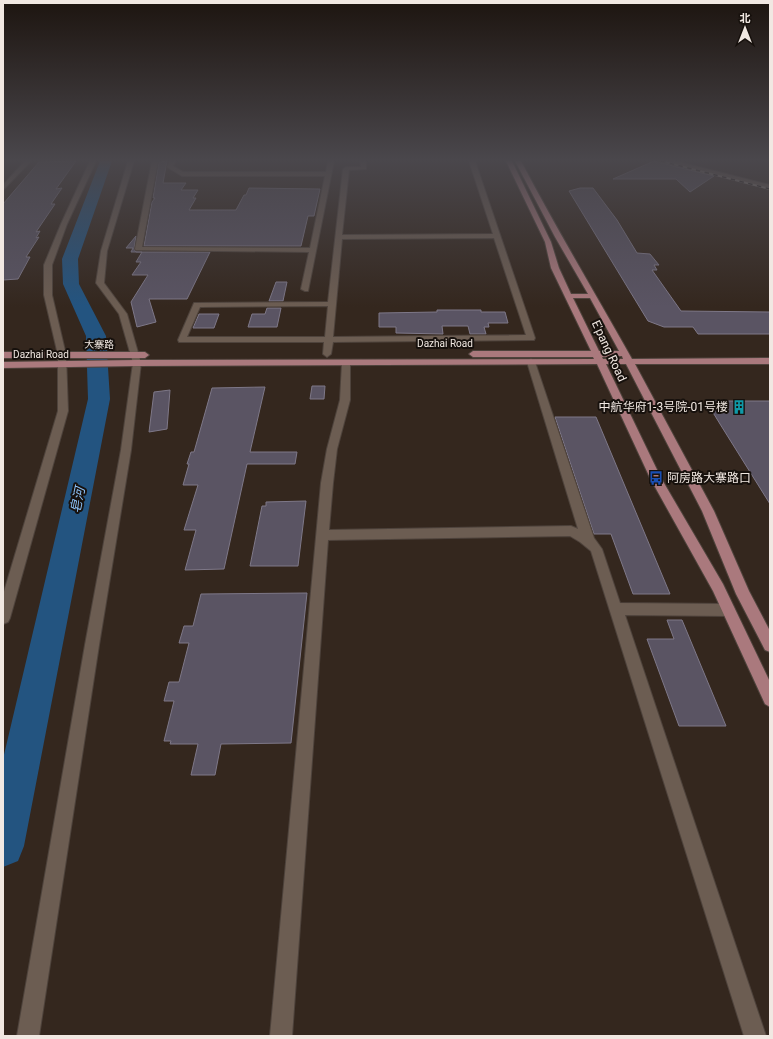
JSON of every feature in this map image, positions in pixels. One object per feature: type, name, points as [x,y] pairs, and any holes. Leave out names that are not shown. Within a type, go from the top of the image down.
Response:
[{"type":"main road","name":"E'pang Road","points":[[532,209],[548,242],[555,268],[656,478],[718,588],[770,699]]},
{"type":"main road","name":"E'pang Road","points":[[544,209],[627,358],[708,511],[744,594],[770,645]]},
{"type":"main road","points":[[569,296],[593,296]]},
{"type":"main road","name":"Dazhai Road","points":[[122,360],[327,354],[770,361]]},
{"type":"main road","name":"Dazhai Road","points":[[627,358],[770,354]]},
{"type":"main road","name":"Dazhai Road","points":[[3,355],[62,360],[80,364]]},
{"type":"main road","name":"Dazhai Road","points":[[3,365],[62,360],[76,355]]},
{"type":"main road","name":"大寨路","points":[[76,355],[122,360]]},
{"type":"main road","name":"Dazhai Road","points":[[136,359],[346,363],[531,362],[598,358]]},
{"type":"main road","name":"大寨路","points":[[80,364],[122,360]]},
{"type":"street","points":[[3,618],[63,410],[62,360],[48,295],[48,265],[71,209]]},
{"type":"street","points":[[28,1036],[92,645],[126,450],[136,359],[123,314],[100,283],[104,251],[116,209]]},
{"type":"street","points":[[146,209],[138,249],[313,250]]},
{"type":"street","points":[[305,289],[321,209]]},
{"type":"street","points":[[327,354],[342,209]]},
{"type":"street","points":[[332,304],[197,306],[182,340],[531,338],[488,209]]},
{"type":"street","points":[[339,237],[497,236]]},
{"type":"street","points":[[531,362],[588,540]]},
{"type":"street","points":[[281,1036],[327,483],[332,449],[345,400],[346,363]]},
{"type":"street","points":[[323,535],[571,532],[581,535],[596,549],[755,1036]]},
{"type":"street","points":[[615,609],[728,610]]},
{"type":"building","points":[[3,209],[51,209],[36,232],[40,231],[36,238],[39,237],[26,257],[30,257],[18,279],[3,280]]},
{"type":"building","points":[[151,209],[315,209],[314,216],[308,216],[301,246],[144,246]]},
{"type":"building","points":[[580,209],[609,209],[637,253],[650,254],[659,265],[654,265],[657,270],[652,270],[681,311],[770,312],[770,334],[698,334],[693,327],[664,327],[648,321]]},
{"type":"building","points":[[136,236],[134,249],[136,252],[131,252],[133,248],[126,248]]},
{"type":"building","points":[[142,252],[210,252],[187,299],[149,299],[156,322],[137,327],[131,302],[148,275],[132,275],[141,262],[136,262]]},
{"type":"building","points":[[276,282],[287,282],[283,301],[269,301]]},
{"type":"building","points":[[267,308],[281,308],[277,327],[248,327],[252,314],[265,314]]},
{"type":"building","points":[[437,310],[481,310],[481,312],[505,312],[508,323],[488,323],[489,327],[484,327],[486,334],[470,334],[468,326],[442,326],[443,334],[396,333],[396,327],[379,327],[379,313],[437,312]]},
{"type":"building","points":[[199,314],[219,314],[214,328],[193,328]]},
{"type":"building","points":[[312,386],[325,386],[324,399],[310,399]]},
{"type":"building","points":[[265,387],[250,452],[297,452],[295,464],[247,464],[224,569],[185,570],[196,530],[184,530],[198,485],[183,485],[189,464],[187,464],[191,452],[194,452],[212,388]]},
{"type":"building","points":[[170,390],[167,429],[149,432],[154,392]]},
{"type":"building","points":[[706,401],[770,401],[770,504],[720,424]]},
{"type":"building","points":[[555,417],[596,417],[670,594],[633,594],[611,534],[594,534]]},
{"type":"building","points":[[306,501],[298,566],[250,566],[262,506],[266,506],[266,502]]},
{"type":"building","points":[[307,593],[291,743],[221,744],[215,775],[191,775],[198,744],[170,744],[171,741],[164,741],[174,701],[164,701],[169,682],[179,682],[189,643],[179,643],[184,626],[193,626],[201,594]]},
{"type":"building","points":[[667,620],[682,620],[726,726],[679,726],[647,639],[674,639]]},
{"type":"waterway","name":"皂河","points":[[3,846],[99,399],[96,336],[71,284],[70,259],[88,209]]},
{"type":"place","name":"中航华府1-3号院-01号楼","points":[[739,407]]},
{"type":"place","name":"阿房路大寨路口","points":[[656,478]]}]
